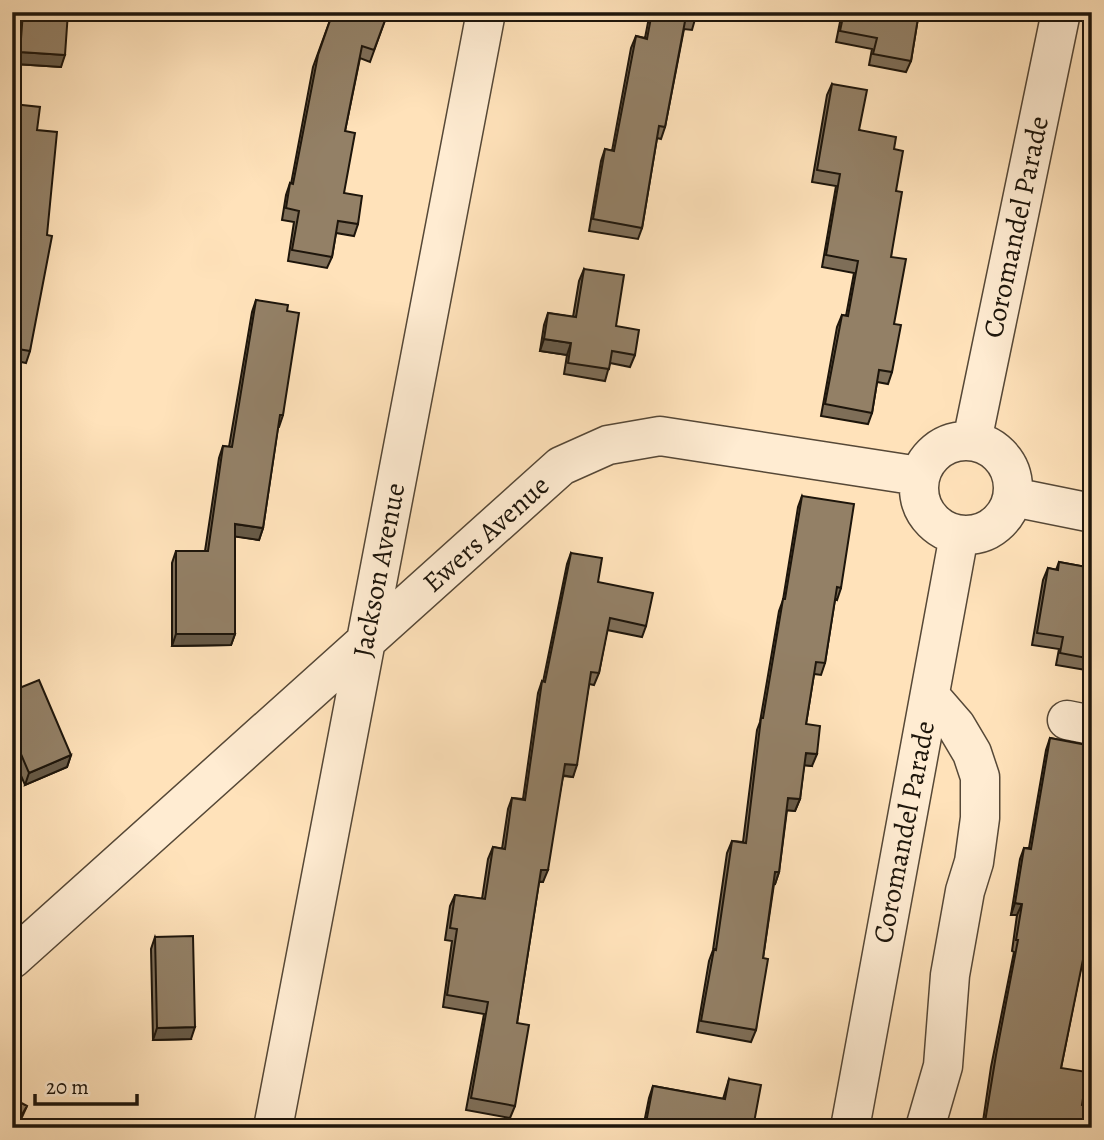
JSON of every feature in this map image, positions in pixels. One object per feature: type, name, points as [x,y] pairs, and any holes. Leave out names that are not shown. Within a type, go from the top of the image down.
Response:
[{"type":"street","name":"Jackson Avenue","points":[[273,1128],[486,12]]},
{"type":"street","name":"Coromandel Parade","points":[[972,441],[1061,12]]},
{"type":"street","name":"Ewers Avenue","points":[[12,959],[561,466],[608,445],[660,436],[919,476]]},
{"type":"street","points":[[958,441],[972,441],[987,445],[1000,454],[1009,467],[1013,497],[1008,511],[987,531],[974,535],[959,535],[943,530],[931,521],[922,507],[918,491],[919,476],[925,463],[946,445],[958,441]]},
{"type":"street","points":[[1013,497],[1092,513]]},
{"type":"street","name":"Coromandel Parade","points":[[850,1128],[959,535]]},
{"type":"street","points":[[925,1128],[943,1066],[950,975],[981,818],[980,777],[972,753],[956,726],[930,696]]},
{"type":"building","points":[[23,12],[68,12],[65,55],[20,52]]},
{"type":"building","points":[[333,12],[388,12],[374,50],[362,46],[345,131],[355,133],[344,193],[362,196],[358,224],[338,221],[332,257],[292,250],[299,211],[286,208],[318,55]]},
{"type":"building","points":[[652,12],[697,12],[696,18],[686,16],[665,127],[659,126],[642,228],[593,219],[605,149],[614,151],[636,36],[647,39]]},
{"type":"building","points":[[844,12],[919,12],[911,61],[873,54],[877,38],[840,31]]},
{"type":"building","points":[[832,84],[867,90],[859,130],[896,137],[894,149],[903,151],[896,191],[902,192],[891,257],[906,259],[894,324],[901,325],[892,372],[879,370],[872,413],[825,404],[842,315],[848,316],[858,261],[826,255],[840,174],[817,170]]},
{"type":"building","points":[[13,104],[40,107],[37,130],[57,132],[47,235],[52,236],[30,351],[12,348]]},
{"type":"building","points":[[584,269],[624,275],[616,326],[639,330],[635,355],[612,351],[609,369],[568,363],[571,343],[544,339],[548,313],[576,317]]},
{"type":"building","points":[[256,300],[288,305],[287,311],[299,313],[263,528],[235,524],[235,634],[176,634],[176,551],[208,551],[223,446],[232,447]]},
{"type":"building","points":[[12,396],[18,396],[12,482]]},
{"type":"building","points":[[802,496],[854,504],[841,588],[837,587],[825,663],[816,662],[806,724],[820,726],[817,754],[806,753],[800,799],[788,798],[779,872],[775,872],[763,958],[768,959],[756,1030],[701,1021],[714,949],[716,950],[732,841],[746,843],[761,718]]},
{"type":"building","points":[[571,553],[602,558],[598,582],[653,593],[646,626],[610,618],[599,673],[591,672],[577,765],[565,764],[548,870],[541,870],[517,1023],[529,1025],[515,1106],[471,1098],[488,1002],[447,995],[457,929],[450,928],[455,895],[485,899],[493,847],[505,849],[512,798],[525,800],[542,681],[545,682]]},
{"type":"building","points":[[1059,562],[1092,568],[1092,659],[1060,653],[1063,637],[1037,633],[1048,568],[1058,570]]},
{"type":"building","points":[[39,680],[71,755],[29,773],[12,733],[12,691]]},
{"type":"building","points":[[1050,738],[1092,746],[1092,935],[1088,935],[1061,1068],[1087,1072],[1082,1105],[1092,1107],[1092,1128],[984,1128],[1018,940],[1022,904],[1015,903],[1024,848],[1031,849]]},
{"type":"building","points":[[193,936],[195,1027],[157,1028],[155,937]]},
{"type":"building","points":[[729,1079],[761,1085],[753,1128],[645,1128],[653,1086],[725,1099]]},
{"type":"building","points":[[12,1098],[27,1106],[14,1128],[12,1128]]},
{"type":"building","points":[[459,1122],[486,1127],[486,1128],[457,1128]]}]
